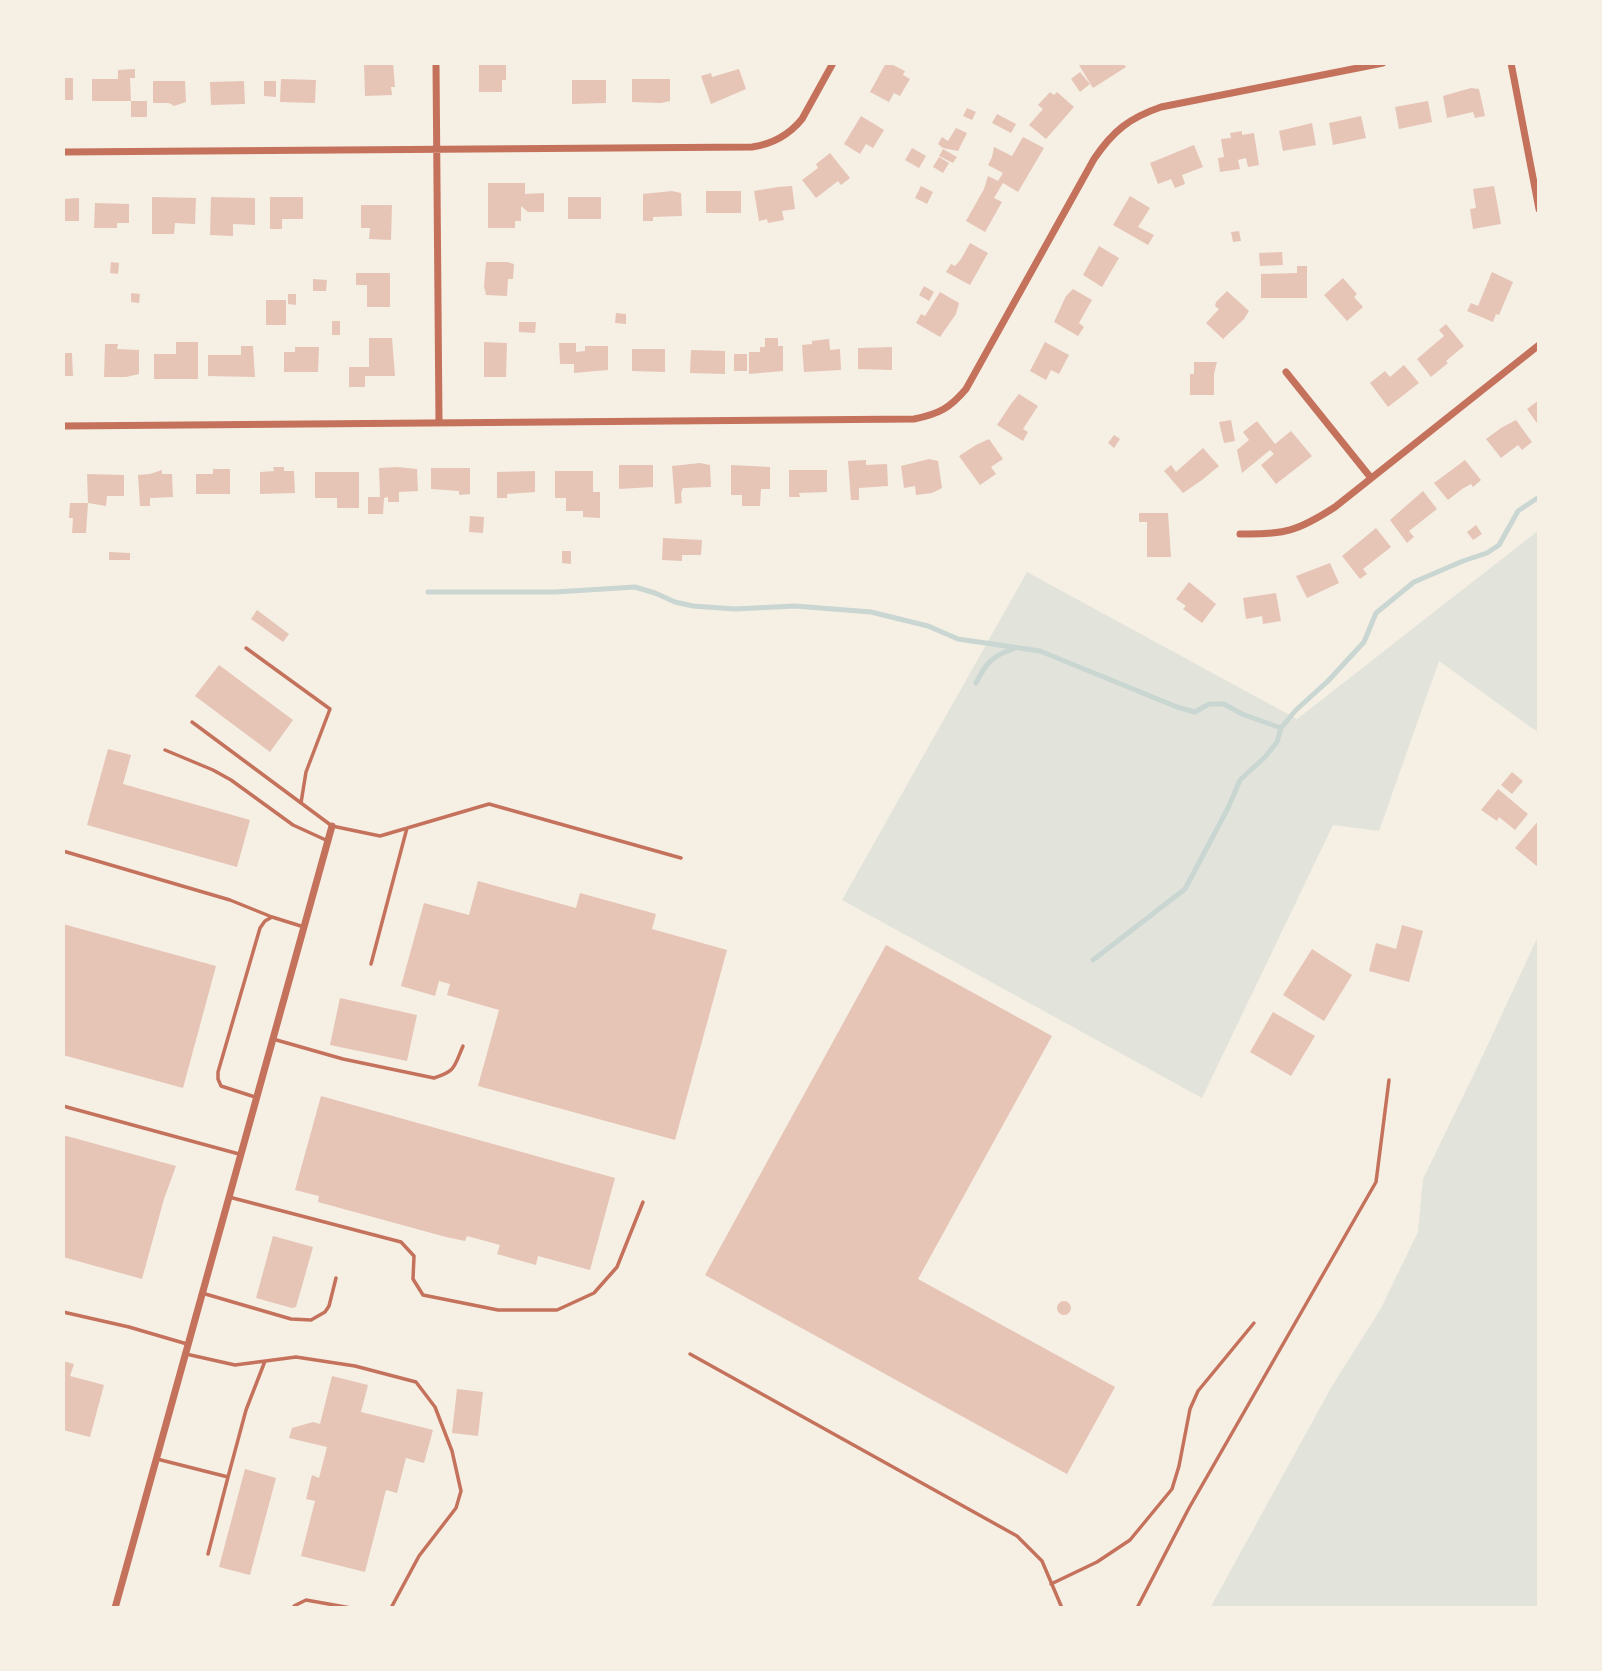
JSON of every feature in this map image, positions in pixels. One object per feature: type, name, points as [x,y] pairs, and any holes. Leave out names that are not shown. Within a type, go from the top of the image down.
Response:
[{"type":"street","points":[[436,63],[439,423]]},
{"type":"street","points":[[63,152],[762,145],[780,138],[802,119],[833,63]]},
{"type":"street","points":[[63,426],[914,419],[931,416],[948,408],[966,389],[1094,159],[1107,140],[1124,124],[1161,107],[1383,63]]},
{"type":"street","points":[[1511,63],[1539,209]]},
{"type":"street","points":[[1240,534],[1281,533],[1313,521],[1335,507],[1539,345]]},
{"type":"street","points":[[1286,372],[1371,478]]},
{"type":"street","points":[[115,1608],[332,826]]},
{"type":"lane","points":[[246,648],[330,709],[306,772],[301,803]]},
{"type":"lane","points":[[192,722],[332,826],[380,836],[489,804],[681,858]]},
{"type":"lane","points":[[165,750],[231,780],[293,825],[328,841]]},
{"type":"lane","points":[[371,964],[408,828]]},
{"type":"lane","points":[[63,851],[230,900],[304,927]]},
{"type":"lane","points":[[257,1097],[222,1086],[218,1079],[260,928],[272,917]]},
{"type":"lane","points":[[273,1039],[343,1059],[434,1079],[453,1070],[463,1046]]},
{"type":"lane","points":[[1137,1608],[1189,1508],[1377,1182],[1389,1080]]},
{"type":"lane","points":[[63,1106],[241,1155]]},
{"type":"lane","points":[[229,1197],[401,1242],[414,1256],[412,1279],[423,1295],[498,1310],[557,1310],[594,1293],[617,1267],[643,1202]]},
{"type":"lane","points":[[202,1293],[291,1319],[311,1320],[325,1312],[329,1306],[336,1278]]},
{"type":"lane","points":[[63,1312],[189,1344]]},
{"type":"lane","points":[[1051,1584],[1097,1562],[1130,1540],[1172,1489],[1190,1409],[1198,1391],[1254,1323]]},
{"type":"lane","points":[[186,1354],[235,1366],[296,1357],[355,1366],[416,1382],[435,1407],[452,1451],[461,1490],[456,1507],[419,1556],[391,1608]]},
{"type":"lane","points":[[690,1354],[1017,1536],[1042,1561],[1062,1608]]},
{"type":"lane","points":[[208,1554],[246,1410],[265,1361]]},
{"type":"lane","points":[[157,1459],[228,1477]]},
{"type":"lane","points":[[294,1608],[306,1600],[351,1608]]},
{"type":"shaded area","points":[[1539,530],[1539,733],[1439,661],[1379,831],[1333,825],[1202,1098],[842,900],[1027,572],[1297,719]]},
{"type":"shaded area","points":[[1539,934],[1539,1608],[1210,1608],[1332,1386],[1380,1310],[1418,1232],[1423,1179]]},
{"type":"building","points":[[364,63],[393,63],[395,87],[391,87],[392,95],[365,96]]},
{"type":"building","points":[[479,63],[506,63],[506,80],[502,80],[502,92],[479,92]]},
{"type":"building","points":[[886,63],[905,71],[903,75],[910,79],[900,96],[894,93],[889,102],[870,92]]},
{"type":"building","points":[[1123,63],[1126,67],[1093,88],[1079,65]]},
{"type":"building","points":[[135,69],[135,78],[130,78],[131,101],[92,101],[92,79],[118,79],[118,70]]},
{"type":"building","points":[[739,69],[746,89],[711,104],[701,76],[711,73],[712,77]]},
{"type":"building","points":[[1080,72],[1090,84],[1080,92],[1071,79]]},
{"type":"building","points":[[63,78],[73,78],[73,100],[63,100]]},
{"type":"building","points":[[281,79],[316,80],[315,103],[280,102]]},
{"type":"building","points":[[632,79],[670,79],[670,101],[632,102]]},
{"type":"building","points":[[572,80],[606,80],[606,103],[572,104]]},
{"type":"building","points":[[153,81],[185,81],[186,102],[174,106],[169,103],[153,103]]},
{"type":"building","points":[[244,81],[245,104],[211,105],[210,82]]},
{"type":"building","points":[[264,81],[276,81],[276,97],[264,96]]},
{"type":"building","points":[[1471,88],[1479,89],[1485,116],[1475,118],[1473,112],[1447,118],[1443,96]]},
{"type":"building","points":[[1050,92],[1054,95],[1057,92],[1074,107],[1046,139],[1029,125],[1043,109],[1038,105]]},
{"type":"building","points":[[131,101],[147,101],[147,117],[131,117]]},
{"type":"building","points":[[1428,101],[1432,122],[1399,129],[1395,107]]},
{"type":"building","points":[[967,108],[976,112],[972,120],[963,116]]},
{"type":"building","points":[[997,114],[1016,124],[1011,133],[992,123]]},
{"type":"building","points":[[861,116],[884,130],[873,148],[866,144],[860,154],[844,144]]},
{"type":"building","points":[[1361,116],[1366,138],[1333,145],[1329,123]]},
{"type":"building","points":[[1312,123],[1316,145],[1283,151],[1279,131]]},
{"type":"building","points":[[956,128],[967,133],[958,151],[943,148],[938,144],[942,137],[948,141]]},
{"type":"building","points":[[1242,131],[1242,135],[1254,133],[1259,165],[1248,167],[1246,158],[1238,160],[1240,169],[1220,172],[1218,158],[1224,157],[1221,139],[1231,138],[1230,133]]},
{"type":"building","points":[[1023,137],[1044,148],[1018,192],[1003,183],[994,198],[1002,202],[985,232],[966,221],[984,189],[988,176],[998,181],[1003,173],[988,165],[994,147],[1012,156]]},
{"type":"building","points":[[1194,145],[1203,167],[1182,175],[1185,184],[1175,188],[1171,179],[1158,184],[1150,163]]},
{"type":"building","points":[[912,148],[926,156],[919,168],[905,160]]},
{"type":"building","points":[[943,149],[957,157],[953,163],[939,156]]},
{"type":"building","points":[[830,153],[850,178],[841,185],[838,181],[816,198],[802,180],[818,168],[816,164]]},
{"type":"building","points":[[939,157],[949,163],[943,173],[933,167]]},
{"type":"building","points":[[488,183],[525,183],[525,194],[544,193],[544,212],[528,212],[521,206],[521,221],[515,221],[515,228],[488,228]]},
{"type":"building","points":[[792,186],[795,209],[782,211],[784,220],[768,223],[767,219],[759,221],[754,191]]},
{"type":"building","points":[[921,186],[933,192],[927,204],[915,198]]},
{"type":"building","points":[[1494,186],[1501,224],[1473,229],[1470,209],[1476,208],[1473,189]]},
{"type":"building","points":[[672,191],[681,193],[682,216],[653,217],[653,221],[643,221],[643,194]]},
{"type":"building","points":[[706,191],[741,191],[741,213],[706,213]]},
{"type":"building","points":[[1130,196],[1150,208],[1138,227],[1154,235],[1148,245],[1113,225]]},
{"type":"building","points":[[152,197],[196,198],[195,224],[175,223],[174,234],[152,234]]},
{"type":"building","points":[[211,197],[255,198],[255,225],[233,224],[233,236],[210,235]]},
{"type":"building","points":[[270,197],[303,197],[303,219],[282,219],[282,229],[270,229]]},
{"type":"building","points":[[568,197],[601,197],[601,219],[568,219]]},
{"type":"building","points":[[79,198],[79,221],[63,221],[63,199]]},
{"type":"building","points":[[95,203],[129,204],[129,223],[117,223],[117,228],[94,228]]},
{"type":"building","points":[[361,205],[392,205],[391,240],[369,239],[370,228],[361,228]]},
{"type":"building","points":[[1239,231],[1241,241],[1233,242],[1231,232]]},
{"type":"building","points":[[970,243],[988,253],[970,285],[946,272],[951,264],[955,266],[961,259]]},
{"type":"building","points":[[1099,246],[1119,258],[1102,287],[1083,275]]},
{"type":"building","points":[[1282,252],[1283,265],[1260,266],[1259,253]]},
{"type":"building","points":[[111,262],[119,263],[118,274],[110,273]]},
{"type":"building","points":[[486,262],[514,264],[513,279],[508,279],[507,296],[486,295]]},
{"type":"building","points":[[1297,266],[1307,266],[1307,298],[1261,298],[1261,274],[1297,273]]},
{"type":"building","points":[[1492,272],[1513,282],[1499,315],[1496,314],[1493,322],[1467,311],[1471,303],[1478,306]]},
{"type":"building","points":[[356,273],[390,273],[390,307],[367,307],[367,285],[356,285]]},
{"type":"building","points":[[1343,278],[1357,294],[1354,297],[1363,307],[1347,321],[1324,295]]},
{"type":"building","points":[[313,279],[327,280],[326,291],[313,291]]},
{"type":"building","points":[[924,286],[934,292],[929,301],[919,295]]},
{"type":"building","points":[[1073,289],[1092,300],[1079,323],[1084,327],[1078,336],[1054,322],[1066,296]]},
{"type":"building","points":[[1227,291],[1249,311],[1223,339],[1206,323],[1219,309],[1215,306],[1216,302]]},
{"type":"building","points":[[940,292],[959,303],[956,314],[940,337],[916,323],[921,314],[925,316]]},
{"type":"building","points":[[131,293],[140,294],[139,303],[131,302]]},
{"type":"building","points":[[288,294],[296,294],[296,305],[288,304]]},
{"type":"building","points":[[266,300],[286,300],[286,325],[266,325]]},
{"type":"building","points":[[616,313],[626,314],[626,324],[615,323]]},
{"type":"building","points":[[332,321],[340,321],[340,335],[332,335]]},
{"type":"building","points":[[519,322],[536,322],[535,333],[519,332]]},
{"type":"building","points":[[1446,324],[1464,346],[1431,377],[1417,359],[1444,336],[1439,330]]},
{"type":"building","points":[[369,338],[392,338],[395,376],[365,376],[365,387],[349,387],[349,367],[369,367]]},
{"type":"building","points":[[765,338],[778,338],[778,346],[783,346],[783,371],[749,374],[749,352],[760,352],[760,347],[765,347]]},
{"type":"building","points":[[829,339],[830,350],[840,349],[841,370],[804,372],[802,345]]},
{"type":"building","points":[[176,342],[198,342],[198,379],[154,379],[154,354],[176,354]]},
{"type":"building","points":[[484,342],[507,343],[506,377],[484,377]]},
{"type":"building","points":[[1045,342],[1069,355],[1059,374],[1051,370],[1046,380],[1030,371]]},
{"type":"building","points":[[559,343],[576,343],[576,352],[585,351],[585,346],[608,346],[608,370],[574,373],[574,364],[560,364]]},
{"type":"building","points":[[105,344],[118,344],[117,349],[139,350],[139,374],[104,377]]},
{"type":"building","points":[[241,346],[253,346],[255,377],[208,376],[208,355],[241,355]]},
{"type":"building","points":[[295,347],[319,347],[318,372],[284,372],[284,352],[295,352]]},
{"type":"building","points":[[892,347],[892,370],[858,369],[858,348]]},
{"type":"building","points":[[632,349],[665,349],[665,372],[632,371]]},
{"type":"building","points":[[691,350],[725,351],[725,374],[690,373]]},
{"type":"building","points":[[63,353],[72,353],[73,376],[63,376]]},
{"type":"building","points":[[734,354],[747,354],[747,371],[734,371]]},
{"type":"building","points":[[1194,362],[1217,362],[1214,395],[1190,395],[1190,374],[1194,374]]},
{"type":"building","points":[[1404,365],[1419,383],[1388,407],[1370,383],[1385,371],[1390,377]]},
{"type":"building","points":[[1019,394],[1038,406],[1023,429],[1028,432],[1023,441],[997,425]]},
{"type":"building","points":[[1539,400],[1539,426],[1527,409]]},
{"type":"building","points":[[1231,420],[1235,441],[1224,443],[1219,422]]},
{"type":"building","points":[[1516,420],[1532,442],[1522,450],[1518,445],[1501,458],[1486,439]]},
{"type":"building","points":[[1257,421],[1275,444],[1291,431],[1312,456],[1276,484],[1261,465],[1274,454],[1270,450],[1242,473],[1237,450],[1249,440],[1243,432]]},
{"type":"building","points":[[1114,435],[1120,439],[1114,448],[1108,443]]},
{"type":"building","points":[[989,439],[1003,459],[991,467],[996,474],[980,485],[959,456]]},
{"type":"building","points":[[1203,448],[1219,466],[1183,493],[1164,471],[1171,465],[1176,472]]},
{"type":"building","points":[[929,459],[938,461],[942,488],[932,493],[916,495],[915,486],[904,488],[901,466]]},
{"type":"building","points":[[866,460],[866,465],[887,464],[888,486],[859,488],[859,500],[851,500],[848,461]]},
{"type":"building","points":[[1465,460],[1481,480],[1473,487],[1471,484],[1462,489],[1448,500],[1434,483]]},
{"type":"building","points":[[700,463],[710,465],[711,487],[683,488],[682,503],[675,504],[672,466]]},
{"type":"building","points":[[619,465],[653,465],[653,487],[619,489]]},
{"type":"building","points":[[731,465],[770,467],[770,489],[761,489],[760,506],[742,506],[742,495],[731,495]]},
{"type":"building","points":[[273,467],[294,471],[295,493],[260,494],[260,472],[274,471]]},
{"type":"building","points":[[379,468],[417,469],[418,491],[399,492],[399,502],[388,502],[388,497],[384,498],[383,514],[368,514],[368,497],[380,497]]},
{"type":"building","points":[[431,468],[470,468],[470,494],[459,495],[459,491],[431,489]]},
{"type":"building","points":[[213,469],[230,469],[230,494],[196,494],[196,474],[213,474]]},
{"type":"building","points":[[162,470],[162,474],[172,474],[173,497],[150,498],[150,506],[140,506],[138,475]]},
{"type":"building","points":[[789,470],[827,470],[827,492],[799,493],[800,497],[789,497]]},
{"type":"building","points":[[535,471],[535,492],[507,494],[507,498],[497,498],[497,472]]},
{"type":"building","points":[[555,471],[593,471],[593,492],[600,492],[600,518],[583,517],[583,511],[566,511],[566,498],[555,498]]},
{"type":"building","points":[[315,472],[359,472],[359,508],[337,508],[337,498],[315,498]]},
{"type":"building","points":[[87,474],[124,475],[124,496],[107,496],[106,506],[88,503]]},
{"type":"building","points":[[1423,491],[1437,509],[1409,531],[1414,537],[1407,543],[1390,520]]},
{"type":"building","points":[[70,503],[88,503],[86,533],[72,533]]},
{"type":"building","points":[[1139,513],[1168,513],[1171,557],[1147,557],[1147,522],[1139,522]]},
{"type":"building","points":[[470,516],[484,517],[483,533],[469,532]]},
{"type":"building","points":[[1476,525],[1482,534],[1473,540],[1467,532]]},
{"type":"building","points":[[1376,528],[1391,547],[1363,569],[1367,574],[1360,579],[1342,556]]},
{"type":"building","points":[[663,538],[702,540],[701,555],[682,555],[682,561],[662,560]]},
{"type":"building","points":[[562,551],[571,551],[571,564],[562,563]]},
{"type":"building","points":[[109,552],[130,553],[130,560],[109,560]]},
{"type":"building","points":[[1330,563],[1339,583],[1307,598],[1296,576]]},
{"type":"building","points":[[1189,582],[1216,604],[1202,623],[1183,609],[1186,606],[1176,599]]},
{"type":"building","points":[[1276,593],[1281,621],[1263,624],[1262,616],[1246,619],[1243,598]]},
{"type":"building","points":[[257,610],[289,634],[283,642],[251,619]]},
{"type":"building","points":[[219,665],[293,720],[270,752],[195,696]]},
{"type":"building","points":[[108,749],[131,755],[123,784],[250,820],[237,867],[87,825]]},
{"type":"building","points":[[1512,772],[1523,781],[1512,794],[1501,785]]},
{"type":"building","points":[[1498,789],[1528,814],[1515,830],[1499,817],[1497,821],[1481,810]]},
{"type":"building","points":[[1539,820],[1539,868],[1515,848]]},
{"type":"building","points":[[478,881],[576,908],[580,893],[656,914],[652,929],[727,950],[675,1140],[478,1086],[499,1010],[447,995],[450,984],[439,981],[435,996],[401,986],[424,903],[469,915]]},
{"type":"building","points":[[63,924],[216,966],[183,1088],[63,1055]]},
{"type":"building","points":[[1402,925],[1423,931],[1409,982],[1369,971],[1376,943],[1396,949]]},
{"type":"building","points":[[886,945],[1052,1036],[918,1279],[1115,1387],[1067,1474],[705,1275]]},
{"type":"building","points":[[1312,949],[1352,975],[1324,1021],[1283,995]]},
{"type":"building","points":[[340,998],[417,1015],[407,1061],[330,1045]]},
{"type":"building","points":[[1273,1012],[1315,1036],[1291,1076],[1250,1052]]},
{"type":"building","points":[[321,1096],[615,1178],[590,1270],[538,1256],[536,1265],[497,1254],[500,1245],[467,1236],[465,1241],[446,1237],[318,1202],[319,1196],[295,1190]]},
{"type":"building","points":[[63,1135],[176,1166],[142,1279],[63,1257]]},
{"type":"building","points":[[273,1236],[313,1247],[296,1307],[256,1298]]},
{"type":"building","points":[[1064,1301],[1069,1303],[1069,1313],[1064,1315],[1059,1313],[1057,1308],[1059,1303]]},
{"type":"building","points":[[63,1361],[74,1364],[70,1376],[104,1385],[90,1437],[63,1430]]},
{"type":"building","points":[[332,1376],[368,1385],[361,1412],[433,1430],[424,1463],[406,1458],[397,1493],[386,1490],[365,1572],[301,1556],[315,1501],[306,1499],[312,1475],[319,1478],[327,1447],[289,1438],[292,1428],[313,1422],[320,1424]]},
{"type":"building","points":[[457,1389],[483,1392],[478,1436],[452,1433]]},
{"type":"building","points":[[245,1469],[276,1478],[250,1575],[219,1567]]},
{"type":"waterway","points":[[1093,960],[1185,889],[1240,780],[1265,757],[1277,742],[1281,728],[1296,710],[1328,681],[1364,642],[1376,613],[1414,582],[1487,553],[1499,545],[1518,511],[1539,497]]},
{"type":"waterway","points":[[428,592],[555,592],[635,587],[693,606],[735,609],[795,606],[871,612],[928,626],[958,639],[1040,651],[1177,707],[1195,712],[1209,704],[1224,704],[1242,714],[1281,728]]},
{"type":"waterway","points":[[976,683],[990,661],[1013,649]]}]
